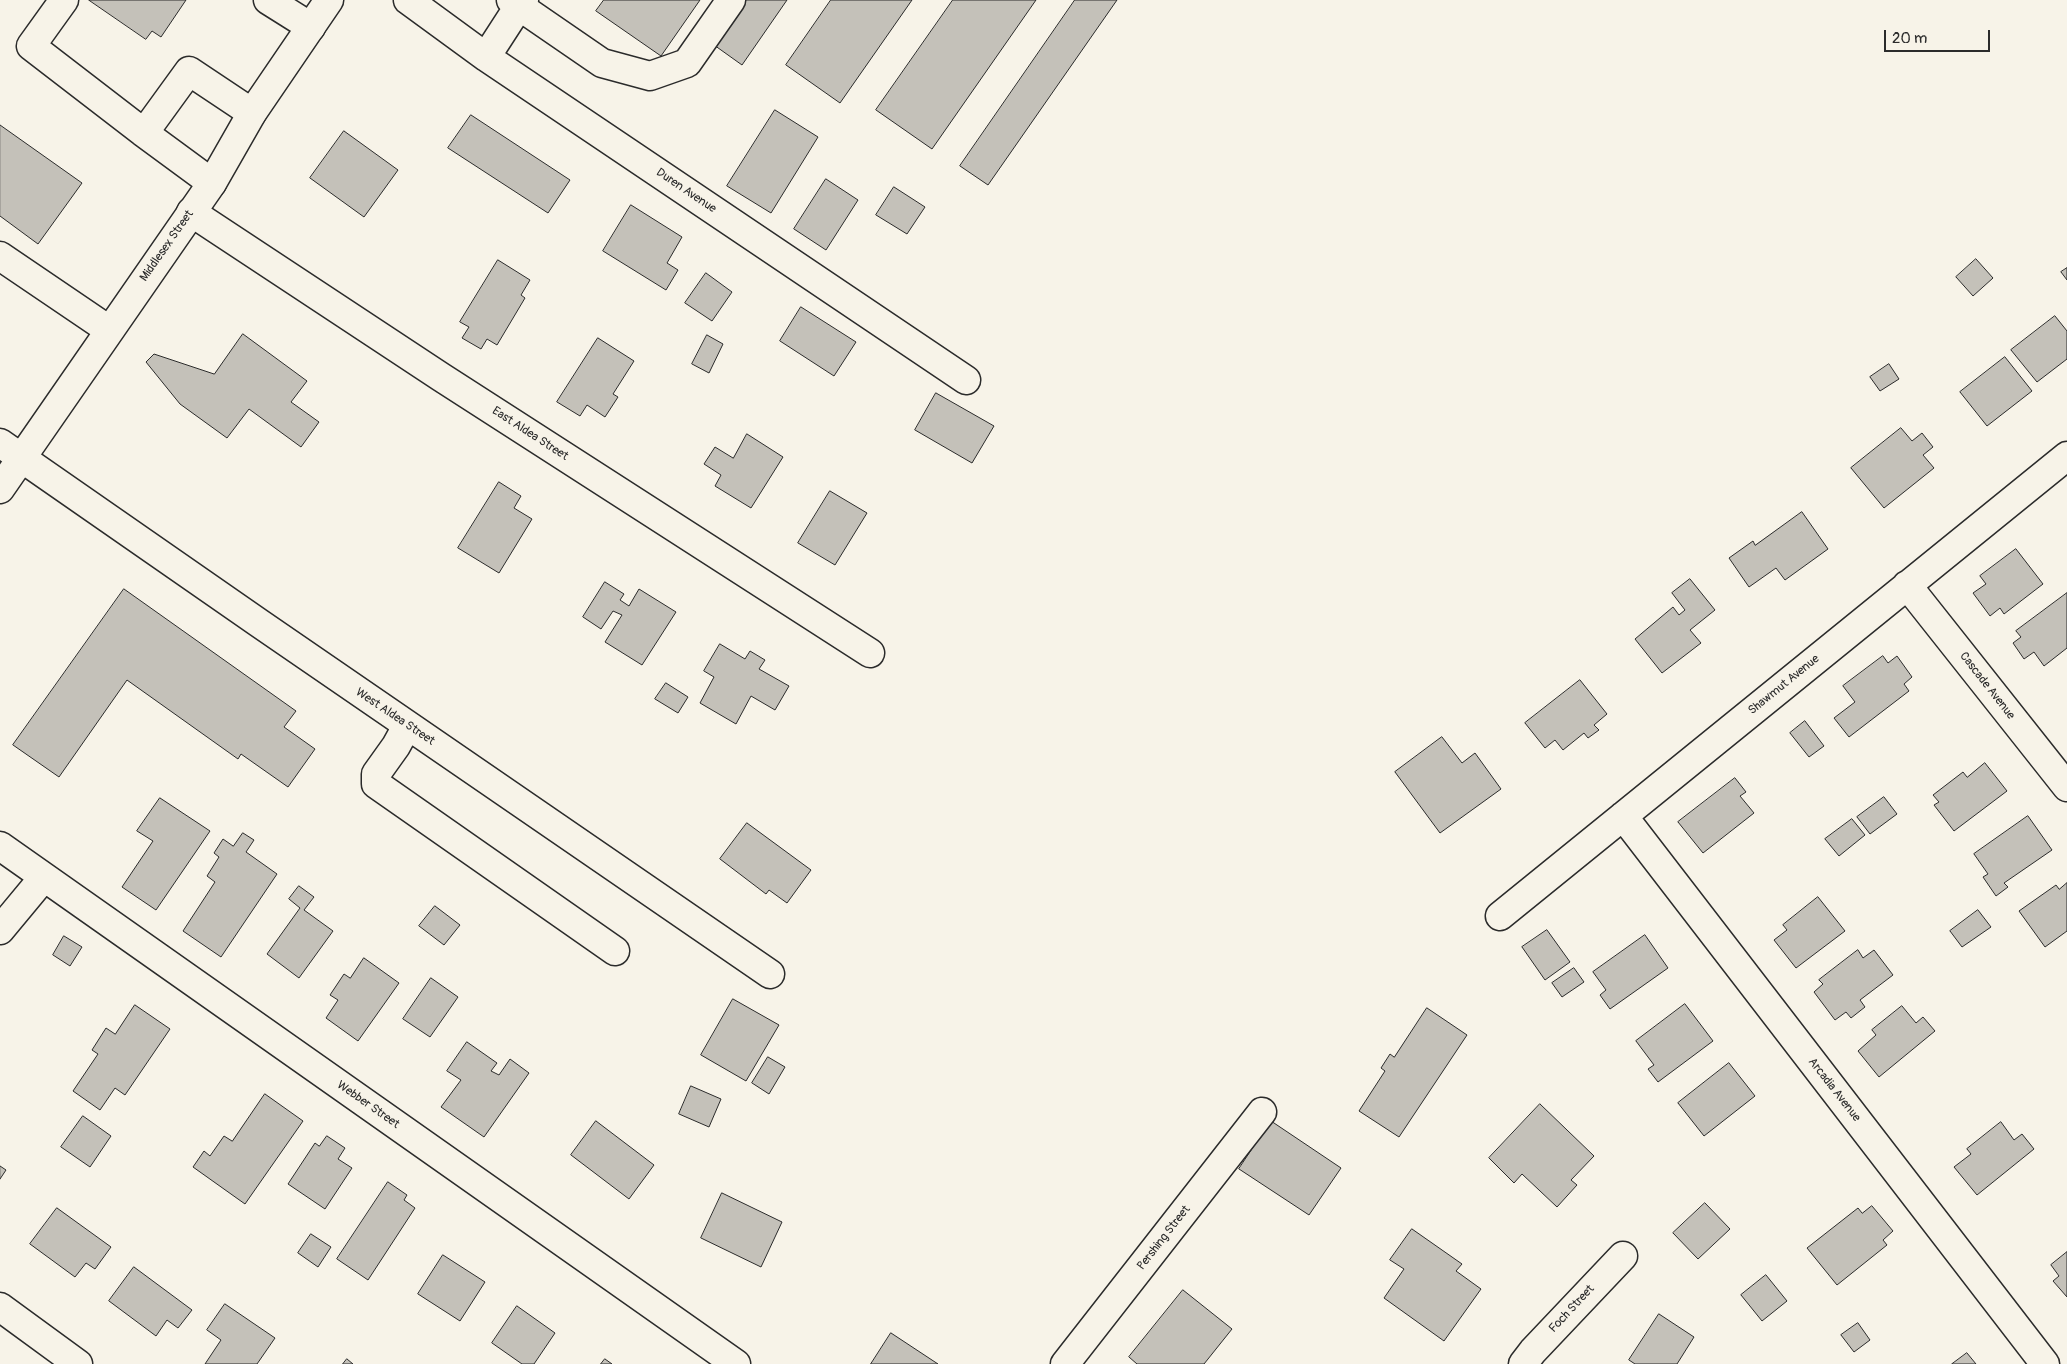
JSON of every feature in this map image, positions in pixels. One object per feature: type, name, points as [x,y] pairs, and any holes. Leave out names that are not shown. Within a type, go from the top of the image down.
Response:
[{"type":"street","points":[[64,0],[32,46],[144,134],[212,183]]},
{"type":"street","points":[[268,0],[311,27]]},
{"type":"street","name":"Middlesex Street","points":[[0,489],[10,451],[109,330],[212,183],[252,113],[330,0]]},
{"type":"street","name":"Duren Avenue","points":[[408,0],[486,56],[966,380]]},
{"type":"street","points":[[486,56],[518,2],[602,63],[650,76],[687,63],[730,0]]},
{"type":"street","points":[[144,134],[189,71],[252,113]]},
{"type":"street","name":"East Aldea Street","points":[[191,212],[441,377],[870,653]]},
{"type":"street","points":[[0,256],[109,330]]},
{"type":"street","name":"West Aldea Street","points":[[10,451],[770,974]]},
{"type":"street","name":"Shawmut Avenue","points":[[1500,916],[2067,456]]},
{"type":"street","name":"Cascade Avenue","points":[[1907,585],[2067,787]]},
{"type":"street","points":[[407,726],[396,746],[376,774],[376,784],[615,951]]},
{"type":"street","name":"Arcadia Avenue","points":[[1623,816],[2045,1364]]},
{"type":"street","name":"Webber Street","points":[[0,846],[736,1364]]},
{"type":"street","points":[[0,930],[44,877]]},
{"type":"street","name":"Pershing Street","points":[[1065,1364],[1262,1112]]},
{"type":"street","name":"Foch Street","points":[[1523,1364],[1623,1256]]},
{"type":"street","points":[[0,1307],[78,1364]]},
{"type":"building","points":[[89,0],[186,0],[161,37],[152,31],[146,39]]},
{"type":"building","points":[[604,0],[700,0],[661,56],[596,11]]},
{"type":"building","points":[[746,0],[787,0],[742,65],[714,45]]},
{"type":"building","points":[[831,0],[912,0],[840,103],[786,65]]},
{"type":"building","points":[[953,0],[1036,0],[932,149],[876,110]]},
{"type":"building","points":[[1075,0],[1117,0],[988,185],[960,166]]},
{"type":"building","points":[[775,110],[818,137],[771,213],[727,186]]},
{"type":"building","points":[[471,115],[570,180],[548,213],[448,148]]},
{"type":"building","points":[[0,125],[82,183],[38,244],[0,216]]},
{"type":"building","points":[[344,131],[398,170],[364,217],[310,178]]},
{"type":"building","points":[[826,179],[858,200],[826,250],[794,229]]},
{"type":"building","points":[[894,187],[925,207],[907,234],[876,215]]},
{"type":"building","points":[[631,205],[682,237],[667,263],[678,270],[666,290],[603,251]]},
{"type":"building","points":[[1976,259],[1993,278],[1973,296],[1956,277]]},
{"type":"building","points":[[498,260],[530,280],[521,295],[525,298],[497,345],[487,339],[481,349],[462,338],[469,327],[460,322]]},
{"type":"building","points":[[2067,268],[2067,280],[2061,272]]},
{"type":"building","points":[[706,273],[732,292],[712,321],[685,303]]},
{"type":"building","points":[[801,307],[856,342],[834,376],[780,341]]},
{"type":"building","points":[[2055,316],[2067,331],[2067,359],[2037,382],[2011,350]]},
{"type":"building","points":[[243,334],[307,381],[291,402],[319,422],[301,447],[249,409],[227,438],[180,404],[146,362],[154,354],[214,374]]},
{"type":"building","points":[[707,335],[723,344],[709,373],[692,364]]},
{"type":"building","points":[[598,338],[634,361],[613,394],[618,397],[605,417],[587,405],[580,416],[557,402]]},
{"type":"building","points":[[2005,357],[2032,391],[1987,426],[1960,392]]},
{"type":"building","points":[[1889,364],[1899,379],[1880,391],[1870,377]]},
{"type":"building","points":[[936,393],[994,426],[972,463],[915,430]]},
{"type":"building","points":[[1901,428],[1912,441],[1922,433],[1933,447],[1923,455],[1934,468],[1884,508],[1851,468]]},
{"type":"building","points":[[747,434],[783,457],[751,508],[715,486],[721,475],[704,464],[715,447],[733,458]]},
{"type":"building","points":[[499,482],[521,496],[514,508],[532,519],[499,573],[458,548]]},
{"type":"building","points":[[830,491],[867,513],[835,565],[798,543]]},
{"type":"building","points":[[1802,512],[1828,549],[1785,580],[1776,568],[1749,587],[1729,558],[1753,541],[1755,545]]},
{"type":"building","points":[[2016,549],[2043,584],[2004,614],[2000,608],[1990,616],[1973,593],[1986,584],[1980,576]]},
{"type":"building","points":[[1690,579],[1715,610],[1690,630],[1701,643],[1662,673],[1635,639],[1673,607],[1679,615],[1685,610],[1672,593]]},
{"type":"building","points":[[605,582],[624,594],[620,600],[629,606],[639,589],[676,612],[642,665],[605,642],[622,615],[613,611],[601,629],[583,617]]},
{"type":"building","points":[[124,589],[296,711],[284,727],[315,749],[288,787],[241,754],[238,759],[127,680],[59,777],[13,745]]},
{"type":"building","points":[[2067,593],[2067,648],[2044,666],[2034,652],[2024,659],[2013,643],[2021,637],[2016,631]]},
{"type":"building","points":[[720,644],[745,659],[750,651],[765,660],[759,669],[789,686],[775,710],[751,696],[736,724],[700,703],[714,677],[704,671]]},
{"type":"building","points":[[1883,656],[1888,663],[1897,656],[1912,677],[1904,684],[1909,691],[1849,737],[1834,718],[1855,702],[1843,686]]},
{"type":"building","points":[[1580,680],[1607,714],[1594,725],[1599,730],[1588,738],[1584,733],[1563,750],[1555,740],[1545,748],[1525,723]]},
{"type":"building","points":[[666,683],[688,697],[678,713],[655,699]]},
{"type":"building","points":[[1805,721],[1824,746],[1809,757],[1790,733]]},
{"type":"building","points":[[1442,737],[1462,763],[1475,753],[1501,789],[1440,833],[1395,772]]},
{"type":"building","points":[[1985,763],[2007,791],[1954,831],[1934,805],[1939,802],[1933,795],[1963,772],[1967,777]]},
{"type":"building","points":[[1735,778],[1746,792],[1740,796],[1754,813],[1703,853],[1678,822]]},
{"type":"building","points":[[1884,797],[1897,814],[1870,834],[1857,817]]},
{"type":"building","points":[[160,798],[210,831],[156,910],[122,887],[153,841],[137,831]]},
{"type":"building","points":[[2028,816],[2052,850],[2004,883],[2008,887],[1996,896],[1983,877],[1988,874],[1974,854]]},
{"type":"building","points":[[1852,819],[1865,835],[1839,856],[1825,839]]},
{"type":"building","points":[[747,823],[811,870],[787,903],[769,890],[766,894],[720,859]]},
{"type":"building","points":[[243,833],[254,840],[246,852],[277,874],[221,957],[183,931],[215,882],[207,876],[219,857],[214,853],[223,839],[233,846]]},
{"type":"building","points":[[2067,883],[2067,931],[2045,947],[2019,911],[2056,885],[2059,889]]},
{"type":"building","points":[[299,886],[314,897],[304,910],[333,931],[299,978],[267,954],[300,908],[289,899]]},
{"type":"building","points":[[1818,897],[1845,931],[1796,968],[1774,940],[1787,930],[1783,925]]},
{"type":"building","points":[[435,906],[460,925],[444,945],[419,926]]},
{"type":"building","points":[[1978,910],[1991,927],[1962,947],[1950,931]]},
{"type":"building","points":[[1547,930],[1570,962],[1545,980],[1522,947]]},
{"type":"building","points":[[1645,935],[1668,968],[1610,1009],[1600,995],[1606,990],[1593,972]]},
{"type":"building","points":[[64,936],[82,947],[70,966],[53,955]]},
{"type":"building","points":[[1858,950],[1863,958],[1874,950],[1893,975],[1860,1000],[1865,1007],[1851,1018],[1846,1012],[1835,1020],[1814,992],[1823,984],[1819,980]]},
{"type":"building","points":[[364,958],[399,983],[358,1041],[326,1018],[338,1000],[330,995],[344,974],[350,978]]},
{"type":"building","points":[[1574,968],[1584,982],[1562,997],[1552,983]]},
{"type":"building","points":[[431,978],[458,997],[430,1037],[403,1019]]},
{"type":"building","points":[[733,999],[779,1025],[746,1081],[701,1055]]},
{"type":"building","points":[[1685,1004],[1713,1041],[1658,1082],[1648,1069],[1654,1065],[1636,1041]]},
{"type":"building","points":[[135,1005],[170,1029],[125,1095],[115,1088],[100,1110],[73,1091],[98,1054],[92,1050],[106,1028],[115,1034]]},
{"type":"building","points":[[1902,1006],[1916,1023],[1923,1017],[1935,1031],[1879,1077],[1858,1051],[1876,1035],[1872,1030]]},
{"type":"building","points":[[1427,1008],[1467,1035],[1399,1137],[1359,1111],[1385,1071],[1381,1068],[1390,1054],[1394,1057]]},
{"type":"building","points":[[467,1042],[497,1063],[491,1071],[499,1075],[510,1059],[529,1073],[484,1137],[441,1107],[461,1080],[447,1071]]},
{"type":"building","points":[[768,1057],[785,1067],[769,1094],[752,1083]]},
{"type":"building","points":[[1729,1063],[1755,1096],[1704,1136],[1678,1103]]},
{"type":"building","points":[[691,1086],[721,1099],[709,1127],[679,1114]]},
{"type":"building","points":[[265,1094],[303,1121],[245,1204],[193,1167],[204,1151],[210,1156],[224,1136],[232,1141]]},
{"type":"building","points":[[1540,1104],[1594,1156],[1571,1180],[1577,1185],[1557,1207],[1522,1174],[1514,1183],[1489,1158]]},
{"type":"building","points":[[83,1116],[111,1136],[90,1167],[61,1147]]},
{"type":"building","points":[[596,1121],[654,1165],[629,1199],[571,1155]]},
{"type":"building","points":[[1271,1121],[1341,1168],[1309,1215],[1239,1169]]},
{"type":"building","points":[[2001,1122],[2014,1140],[2022,1134],[2034,1149],[1977,1195],[1954,1167],[1971,1154],[1967,1149]]},
{"type":"building","points":[[327,1136],[345,1148],[338,1159],[352,1168],[325,1209],[288,1184],[315,1143],[319,1146]]},
{"type":"building","points":[[0,1166],[6,1170],[0,1179]]},
{"type":"building","points":[[388,1182],[407,1195],[404,1200],[415,1208],[368,1280],[337,1259]]},
{"type":"building","points":[[722,1193],[782,1222],[761,1267],[701,1238]]},
{"type":"building","points":[[1705,1203],[1730,1229],[1698,1259],[1673,1233]]},
{"type":"building","points":[[1872,1206],[1893,1231],[1883,1240],[1887,1245],[1837,1285],[1807,1248],[1858,1208],[1862,1213]]},
{"type":"building","points":[[57,1208],[111,1247],[95,1269],[86,1263],[75,1277],[30,1244]]},
{"type":"building","points":[[1412,1229],[1462,1264],[1456,1271],[1481,1289],[1444,1341],[1384,1298],[1404,1269],[1390,1260]]},
{"type":"building","points":[[311,1234],[331,1247],[318,1267],[298,1253]]},
{"type":"building","points":[[2067,1252],[2067,1297],[2053,1281],[2059,1276],[2051,1265]]},
{"type":"building","points":[[443,1255],[485,1282],[460,1321],[418,1294]]},
{"type":"building","points":[[134,1267],[192,1310],[178,1328],[167,1320],[156,1336],[109,1301]]},
{"type":"building","points":[[1766,1275],[1787,1301],[1762,1321],[1741,1295]]},
{"type":"building","points":[[1183,1290],[1232,1329],[1204,1364],[1137,1364],[1129,1357]]},
{"type":"building","points":[[225,1304],[275,1338],[257,1364],[205,1364],[221,1340],[207,1330]]},
{"type":"building","points":[[517,1306],[555,1333],[534,1364],[522,1364],[492,1343]]},
{"type":"building","points":[[1659,1314],[1694,1337],[1677,1364],[1635,1364],[1629,1360]]},
{"type":"building","points":[[1858,1323],[1870,1340],[1854,1352],[1841,1335]]},
{"type":"building","points":[[891,1333],[938,1364],[871,1364]]},
{"type":"building","points":[[1967,1353],[1976,1364],[1952,1364]]},
{"type":"building","points":[[347,1359],[353,1364],[343,1364]]},
{"type":"building","points":[[605,1359],[612,1364],[601,1364]]}]
